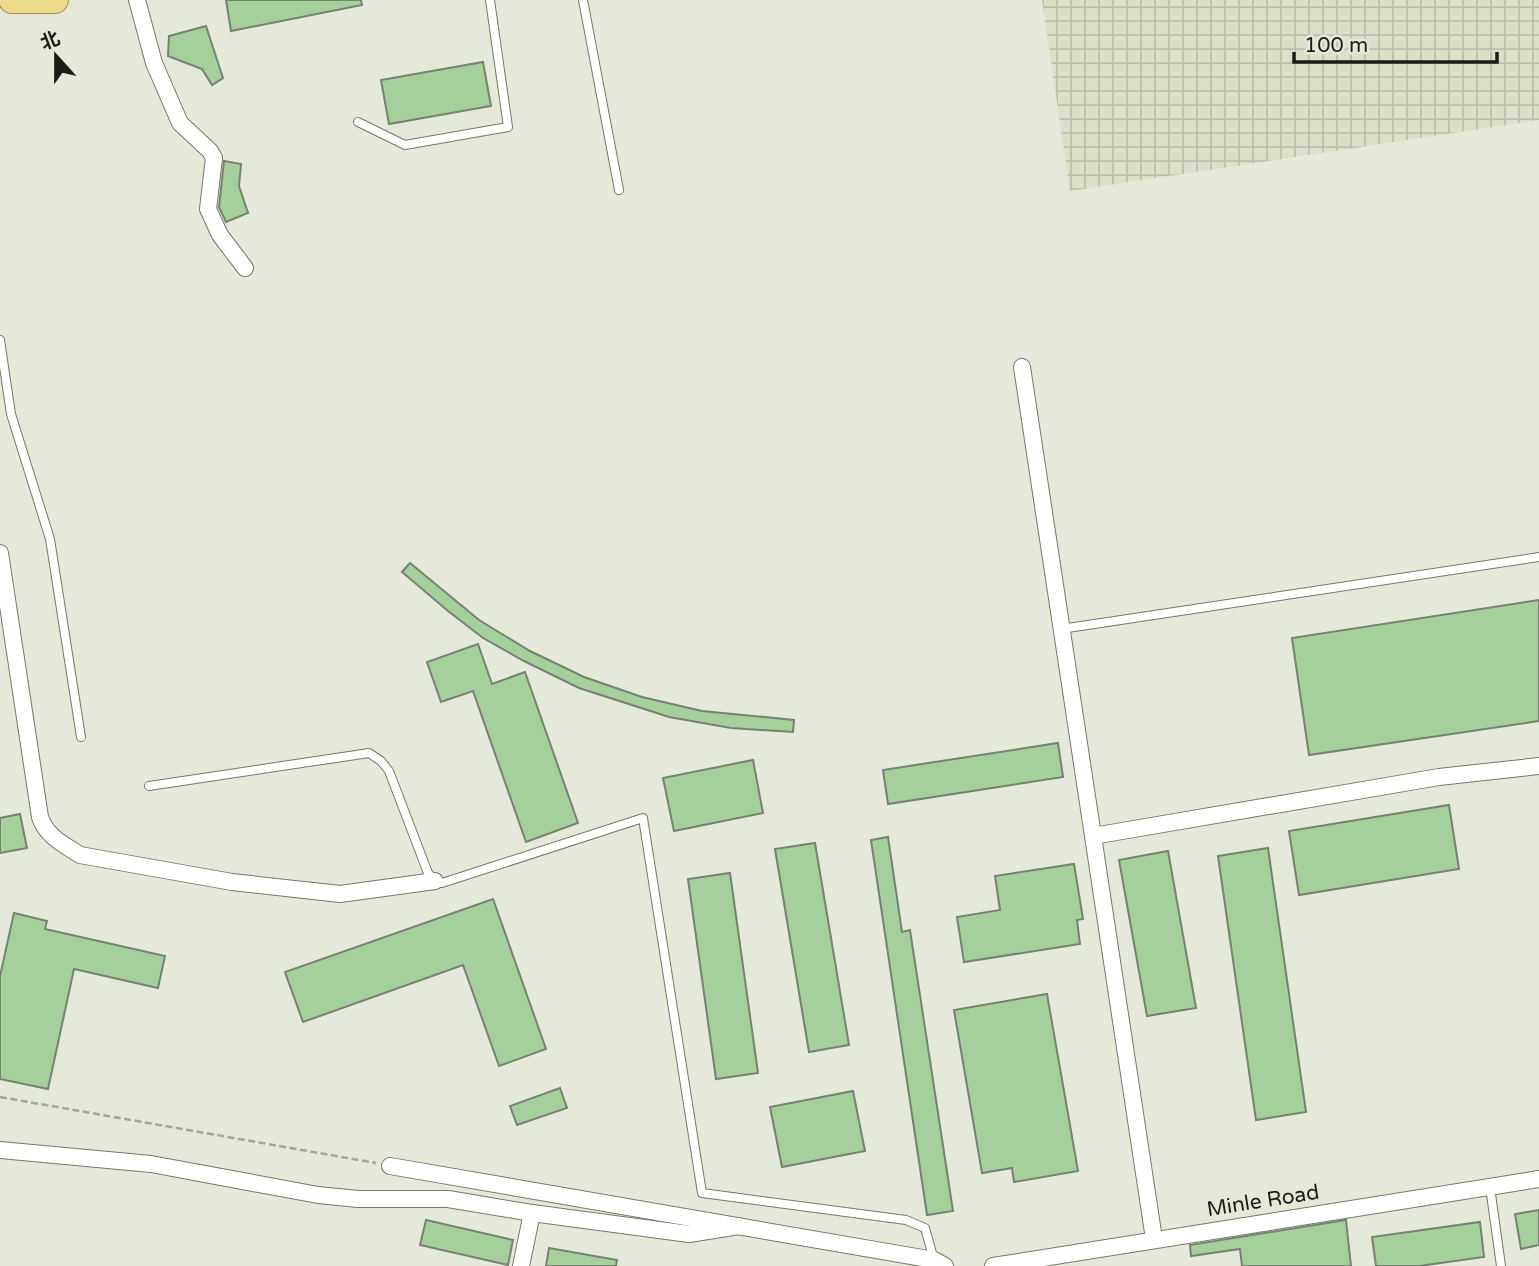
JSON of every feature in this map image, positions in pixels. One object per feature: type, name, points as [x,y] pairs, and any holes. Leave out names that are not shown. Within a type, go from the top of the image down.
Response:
[{"type":"highway","points":[[12,1],[55,0]]},
{"type":"street","points":[[136,0],[155,63],[180,123],[214,158],[208,209],[220,235],[245,268]]},
{"type":"street","points":[[1022,367],[1154,1239]]},
{"type":"street","points":[[0,553],[40,817],[45,830],[58,842],[80,855],[232,882],[340,894],[435,881]]},
{"type":"street","points":[[1093,835],[1439,777],[1539,766]]},
{"type":"street","points":[[0,1150],[151,1164],[318,1195],[358,1199],[449,1199],[689,1234],[739,1226]]},
{"type":"street","points":[[390,1166],[939,1263]]},
{"type":"street","name":"Minle Road","points":[[993,1266],[1539,1179]]},
{"type":"street","points":[[521,1266],[533,1213]]},
{"type":"lane","points":[[358,122],[405,145],[508,127],[490,0]]},
{"type":"lane","points":[[583,0],[619,190]]},
{"type":"lane","points":[[0,340],[10,414],[50,539],[81,737]]},
{"type":"lane","points":[[1061,629],[1539,557]]},
{"type":"lane","points":[[149,786],[369,753],[389,771],[428,873],[435,881],[446,882],[643,818],[702,1193],[905,1220],[926,1228],[939,1263]]},
{"type":"lane","points":[[1490,1186],[1501,1266]]},
{"type":"path","points":[[0,1097],[390,1166]]},
{"type":"shaded area","points":[[1042,0],[1539,0],[1539,120],[1070,191]]},
{"type":"building","points":[[226,0],[361,0],[362,5],[231,31]]},
{"type":"building","points":[[206,26],[223,78],[212,85],[202,69],[168,56],[169,36]]},
{"type":"building","points":[[483,62],[491,106],[389,124],[381,80]]},
{"type":"building","points":[[224,161],[241,164],[239,186],[248,213],[226,222],[219,207]]},
{"type":"building","points":[[410,563],[479,620],[530,651],[584,677],[642,697],[702,711],[794,720],[793,732],[731,728],[669,717],[579,688],[483,638],[402,572]]},
{"type":"building","points":[[1539,600],[1539,721],[1309,755],[1292,638]]},
{"type":"building","points":[[478,644],[492,684],[525,672],[578,823],[526,842],[473,691],[441,702],[427,662]]},
{"type":"building","points":[[1058,743],[1063,777],[888,804],[883,770]]},
{"type":"building","points":[[753,760],[763,813],[674,831],[663,778]]},
{"type":"building","points":[[1449,805],[1459,869],[1299,895],[1289,831]]},
{"type":"building","points":[[20,814],[27,848],[0,853],[0,818]]},
{"type":"building","points":[[888,837],[902,932],[910,930],[953,1211],[927,1215],[871,840]]},
{"type":"building","points":[[815,843],[849,1045],[809,1052],[775,849]]},
{"type":"building","points":[[1268,848],[1306,1112],[1256,1120],[1218,856]]},
{"type":"building","points":[[1168,851],[1196,1008],[1147,1016],[1119,860]]},
{"type":"building","points":[[1074,864],[1083,919],[1077,920],[1080,944],[964,962],[957,917],[1000,910],[995,876]]},
{"type":"building","points":[[730,873],[758,1073],[716,1079],[688,879]]},
{"type":"building","points":[[493,899],[546,1049],[499,1066],[463,965],[303,1022],[285,972]]},
{"type":"building","points":[[14,913],[47,921],[45,929],[165,956],[158,988],[74,969],[48,1089],[0,1079],[0,976]]},
{"type":"building","points":[[1047,994],[1078,1171],[1014,1182],[1012,1168],[982,1173],[954,1010]]},
{"type":"building","points":[[560,1088],[567,1108],[517,1125],[510,1106]]},
{"type":"building","points":[[853,1091],[865,1151],[782,1167],[770,1107]]},
{"type":"building","points":[[1539,1210],[1539,1245],[1521,1249],[1515,1214]]},
{"type":"building","points":[[426,1220],[513,1240],[508,1265],[420,1245]]},
{"type":"building","points":[[1346,1220],[1351,1266],[1242,1266],[1240,1249],[1191,1256],[1190,1245]]},
{"type":"building","points":[[1480,1222],[1484,1257],[1419,1266],[1376,1266],[1372,1237]]},
{"type":"building","points":[[549,1248],[617,1260],[616,1266],[546,1266]]}]
